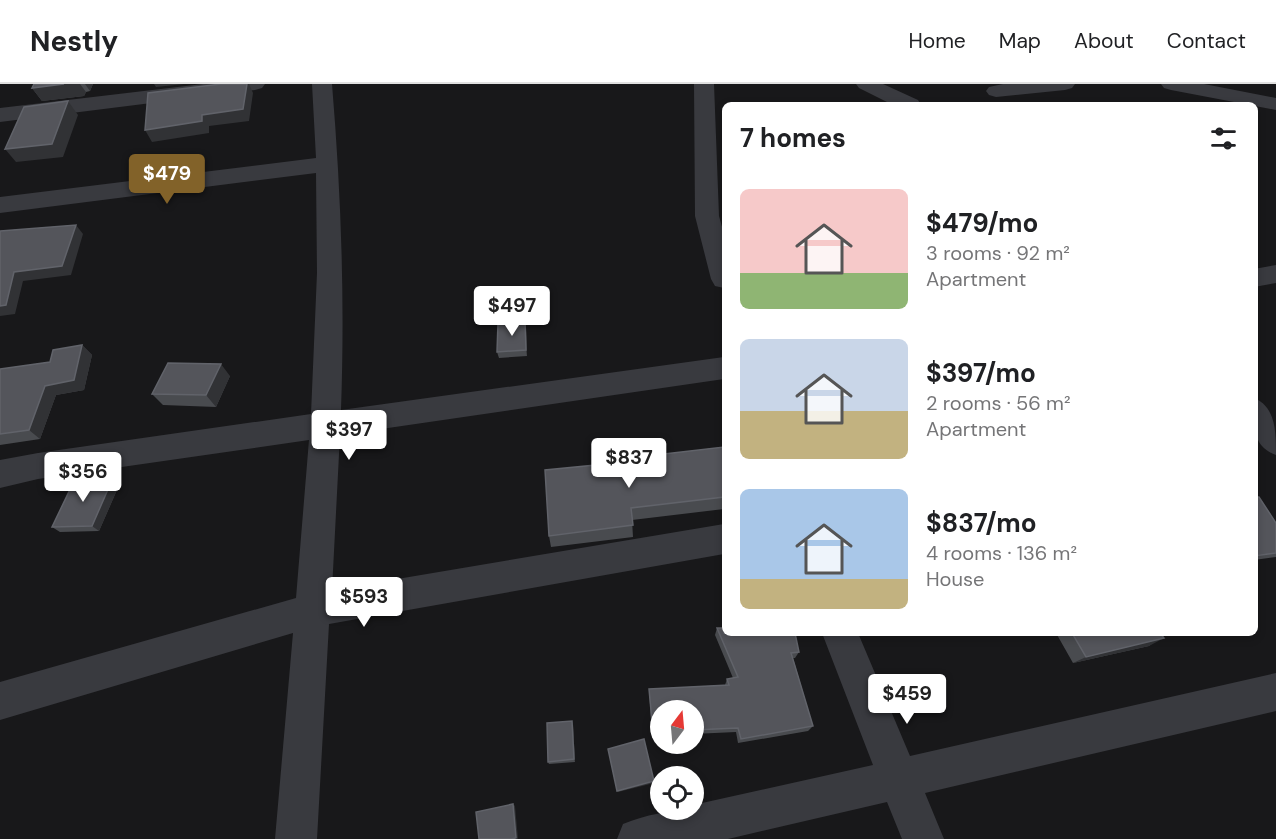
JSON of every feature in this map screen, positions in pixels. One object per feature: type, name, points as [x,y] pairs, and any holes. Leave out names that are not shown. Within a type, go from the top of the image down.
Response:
[{"type":"street","points":[[0,115],[255,84]]},
{"type":"street","points":[[296,839],[327,424],[329,164],[322,84]]},
{"type":"street","points":[[705,84],[707,216],[722,272]]},
{"type":"street","points":[[704,109],[726,84]]},
{"type":"street","points":[[866,84],[904,102]]},
{"type":"street","points":[[991,87],[1065,84]]},
{"type":"street","points":[[1172,84],[1276,104]]},
{"type":"street","points":[[991,87],[1008,102]]},
{"type":"street","points":[[0,206],[329,164]]},
{"type":"street","points":[[1258,277],[1276,274]]},
{"type":"street","points":[[0,474],[327,424],[722,368]]},
{"type":"street","points":[[0,700],[313,610],[722,539]]},
{"type":"street","points":[[841,636],[923,839]]},
{"type":"street","points":[[638,839],[1276,692]]},
{"type":"building","points":[[34,84],[64,84],[32,88]]},
{"type":"building","points":[[221,84],[247,84],[243,109],[202,115],[202,121],[145,130],[148,93]]},
{"type":"building","points":[[68,101],[52,144],[5,149],[24,107]]},
{"type":"building","points":[[76,225],[62,266],[14,272],[6,305],[0,306],[0,231]]},
{"type":"building","points":[[525,321],[526,350],[497,352],[498,323]]},
{"type":"building","points":[[82,345],[74,380],[45,386],[29,430],[0,434],[0,369],[50,362],[53,350]]},
{"type":"building","points":[[168,363],[221,364],[206,395],[152,394]]},
{"type":"building","points":[[722,447],[722,497],[631,508],[633,525],[549,536],[545,470],[647,460],[647,456]]},
{"type":"building","points":[[113,478],[92,526],[52,527],[75,479]]},
{"type":"building","points":[[1258,497],[1276,523],[1276,553],[1258,555]]},
{"type":"building","points":[[717,628],[722,628],[722,636],[796,636],[799,652],[791,653],[813,726],[741,739],[738,728],[704,730],[704,700],[650,700],[649,689],[729,685],[727,679],[738,677]]},
{"type":"building","points":[[1074,636],[1162,636],[1164,638],[1086,657]]},
{"type":"building","points":[[572,721],[574,759],[548,762],[547,723]]},
{"type":"building","points":[[644,739],[650,766],[650,782],[617,791],[608,749]]},
{"type":"building","points":[[513,804],[516,838],[479,839],[476,812]]}]
